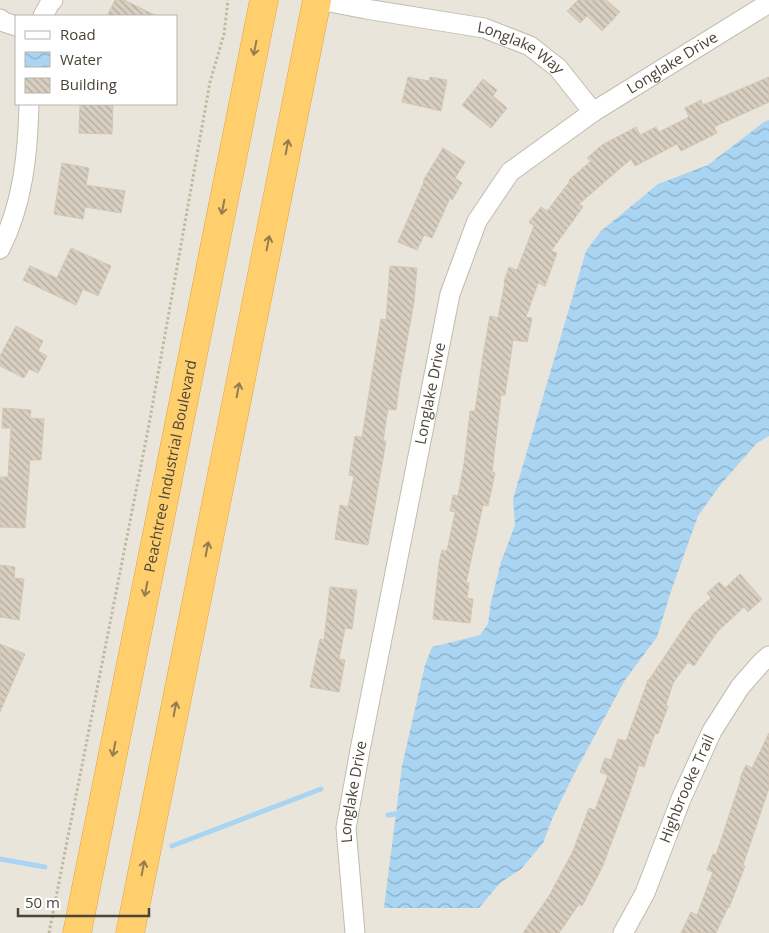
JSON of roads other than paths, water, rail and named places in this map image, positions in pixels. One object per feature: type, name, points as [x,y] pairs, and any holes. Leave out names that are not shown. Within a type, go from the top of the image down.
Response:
[{"type":"highway","name":"Peachtree Industrial Boulevard","points":[[77,933],[264,0]]},
{"type":"highway","points":[[130,933],[318,0]]},
{"type":"street","points":[[44,15],[53,0]]},
{"type":"street","name":"Longlake Way","points":[[318,0],[484,28],[530,46],[558,68],[593,112]]},
{"type":"street","name":"Longlake Way","points":[[399,0],[425,18]]},
{"type":"street","name":"Longlake Drive","points":[[355,933],[346,828],[450,294],[477,221],[510,172],[593,112],[769,3]]},
{"type":"street","points":[[0,19],[15,26]]},
{"type":"street","points":[[0,249],[17,206],[26,164],[29,105]]},
{"type":"street","name":"Highbrooke Trail","points":[[622,933],[645,893],[681,799],[712,731],[740,687],[769,656]]},
{"type":"water","points":[[769,120],[769,436],[757,443],[721,484],[698,516],[671,591],[657,637],[625,680],[574,774],[552,819],[543,843],[521,869],[500,883],[479,908],[384,908],[402,766],[425,665],[432,647],[480,635],[488,624],[491,602],[501,562],[515,525],[513,499],[586,251],[601,231],[658,184],[708,165]]},
{"type":"waterway","points":[[172,846],[321,789]]},
{"type":"waterway","points":[[388,815],[395,814]]},
{"type":"waterway","points":[[0,859],[45,867]]}]
